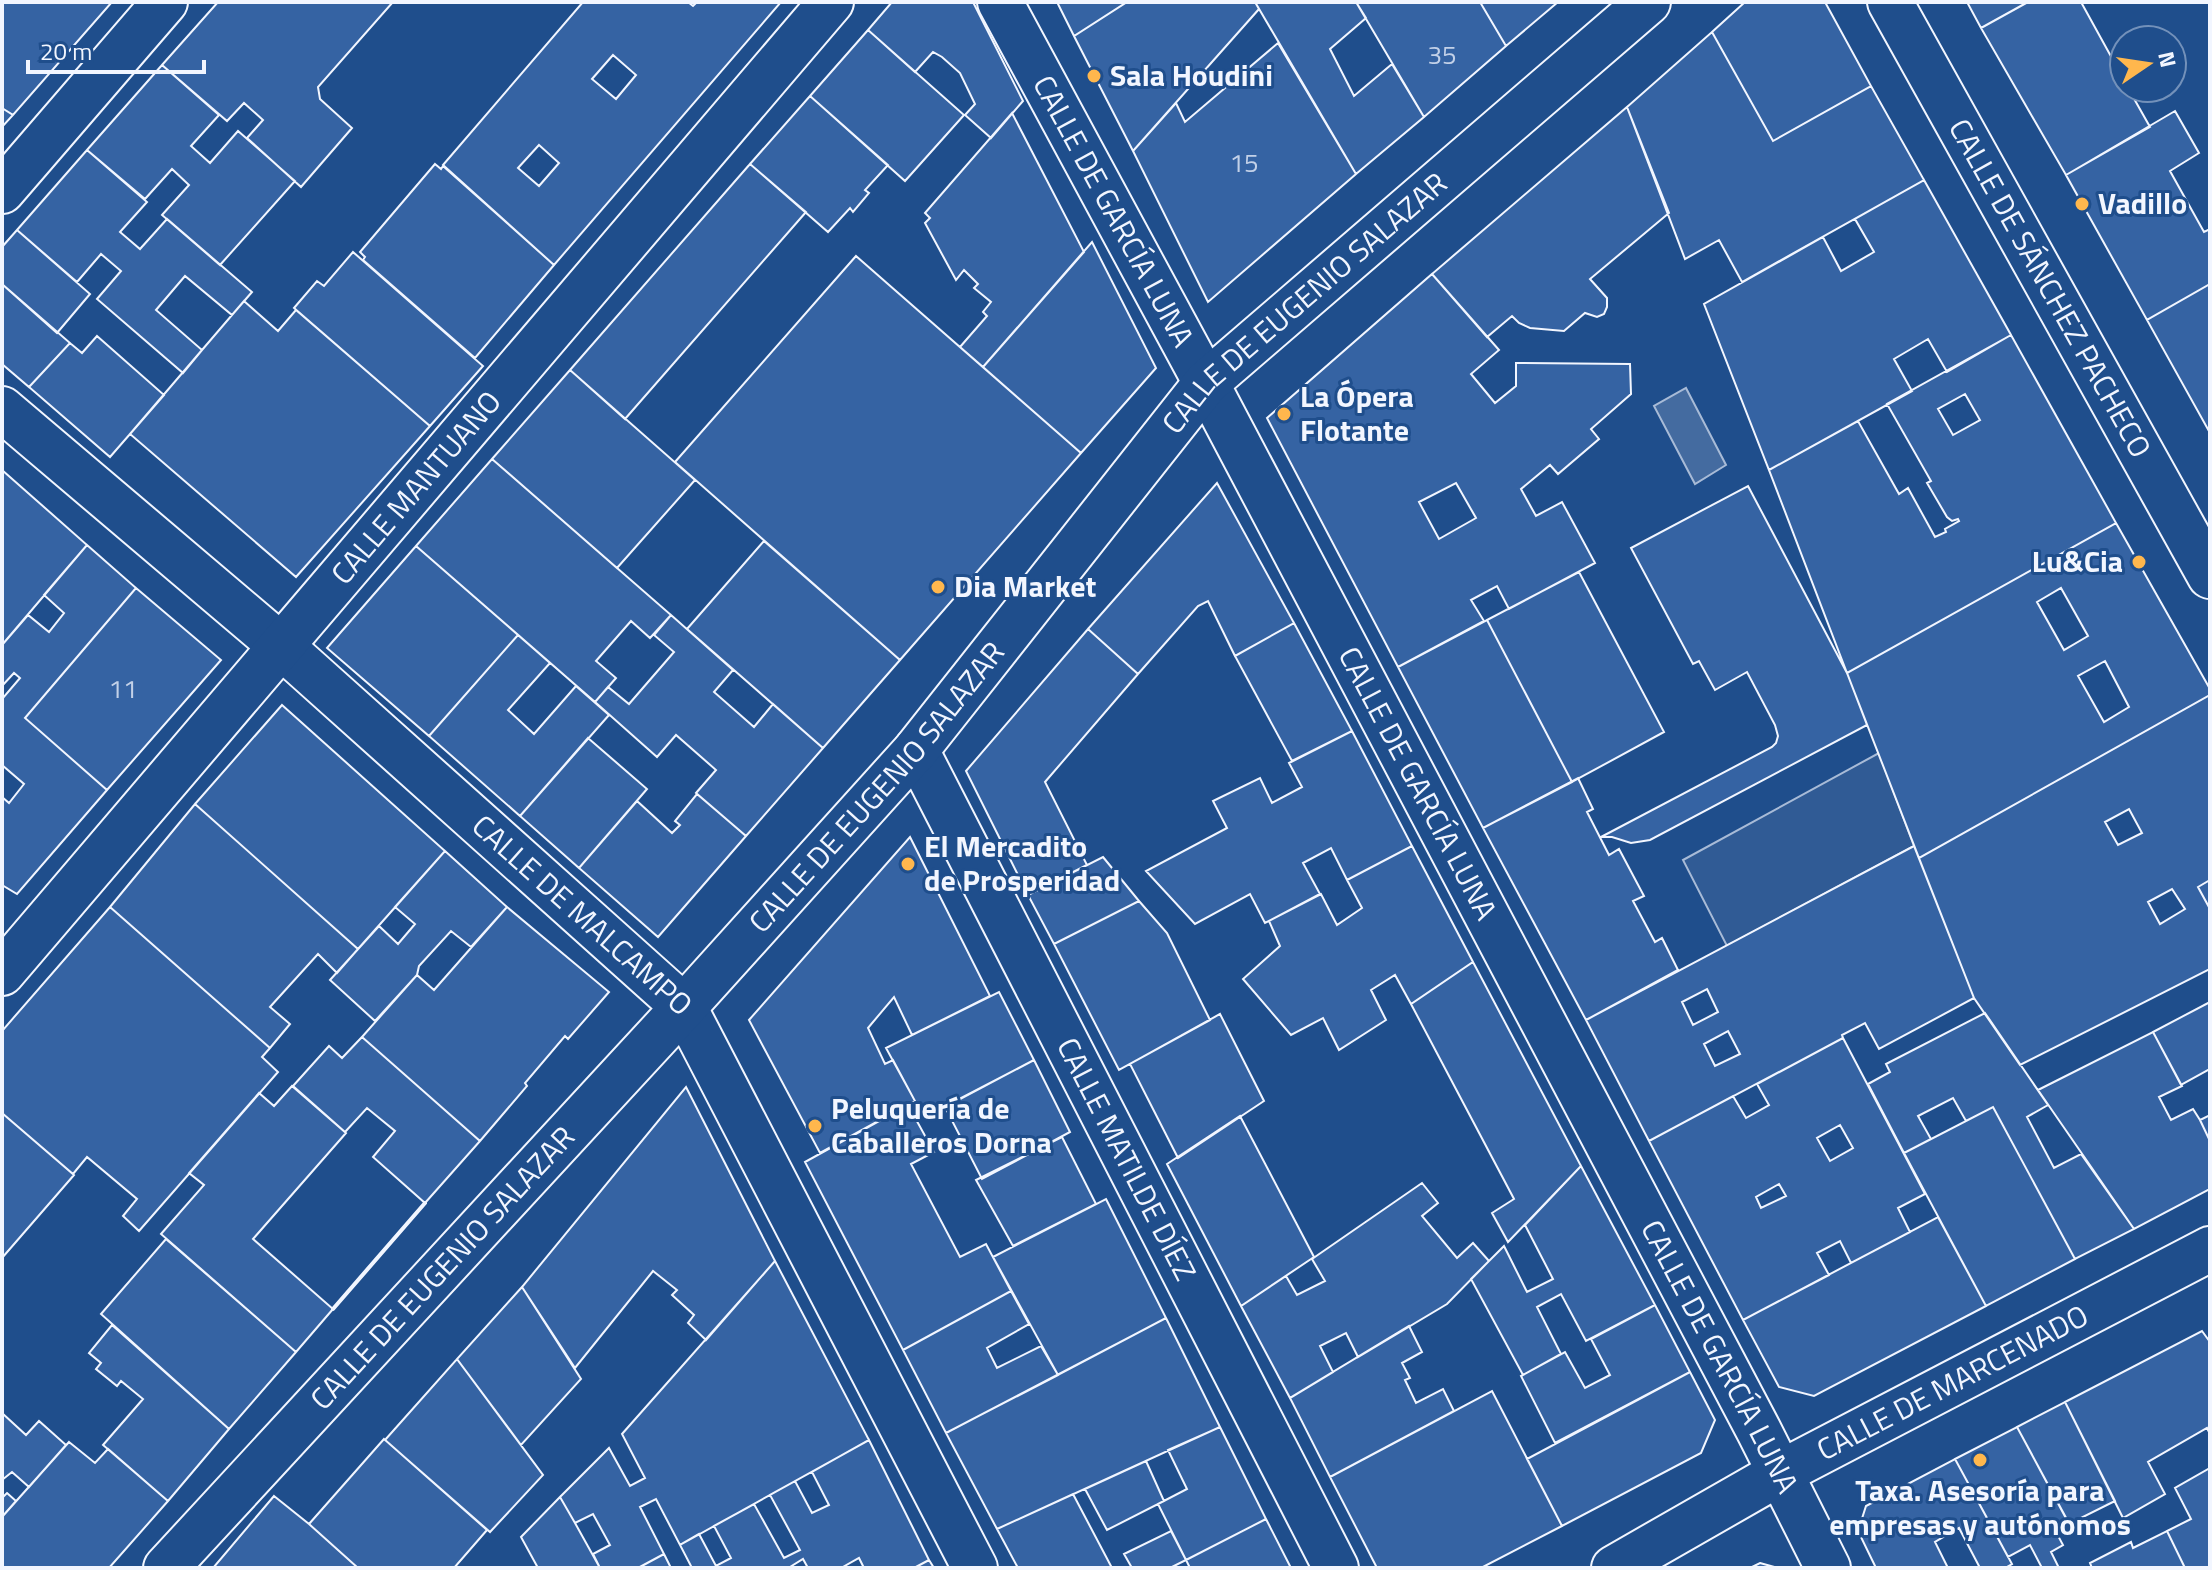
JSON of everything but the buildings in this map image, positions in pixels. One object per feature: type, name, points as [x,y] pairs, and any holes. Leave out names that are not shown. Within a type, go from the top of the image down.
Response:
[{"type":"street","points":[[2,191],[165,2]]},
{"type":"street","name":"CALLE MANTUANO","points":[[10,949],[280,645],[831,2]]},
{"type":"street","name":"CALLE DE GARCÍA LUNA","points":[[1000,2],[1206,383],[1828,1568]]},
{"type":"street","name":"CALLE DE EUGENIO SALAZAR","points":[[166,1568],[684,1007],[916,750],[1206,383],[1648,2]]},
{"type":"street","name":"CALLE DE SÁNCHEZ PACHECO","points":[[1890,2],[2210,576]]},
{"type":"street","name":"CALLE DE MALCAMPO","points":[[2,409],[280,645],[684,1007],[975,1568]]},
{"type":"street","name":"CALLE MATILDE DÍEZ","points":[[916,750],[1336,1568]]},
{"type":"street","name":"CALLE DE MARCENADO","points":[[1614,1568],[1780,1473],[2210,1249]]},
{"type":"shaded area","points":[[1686,388],[1726,465],[1695,484],[1654,406]]},
{"type":"shaded area","points":[[1879,753],[1914,846],[1727,946],[1683,860]]},
{"type":"wall","points":[[333,1309],[425,1203]]},
{"type":"place","name":"Sala Houdini","points":[[1094,76]]},
{"type":"place","name":"Vadillo","points":[[2082,204]]},
{"type":"place","name":"La Ópera Flotante","points":[[1284,414]]},
{"type":"place","name":"Lu&Cia","points":[[2139,562]]},
{"type":"place","name":"Dia Market","points":[[938,587]]},
{"type":"place","name":"El Mercadito de Prosperidad","points":[[908,864]]},
{"type":"place","name":"Peluquería de Caballeros Dorna","points":[[815,1126]]},
{"type":"place","name":"Taxa. Asesoría para empresas y autónomos","points":[[1980,1460]]}]
